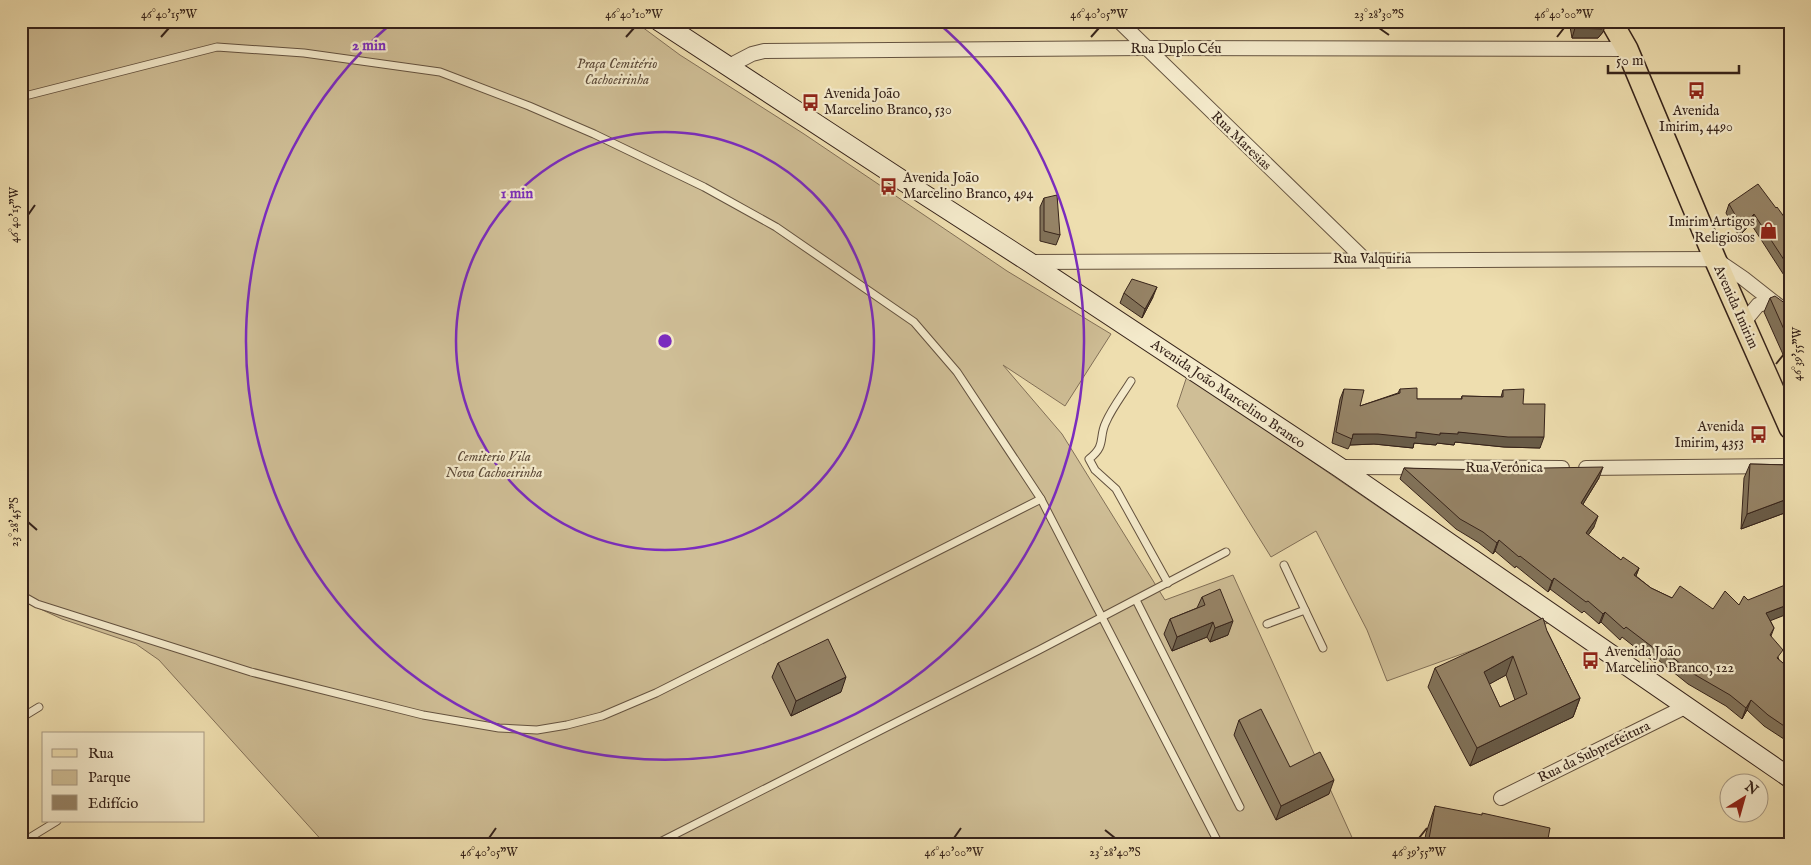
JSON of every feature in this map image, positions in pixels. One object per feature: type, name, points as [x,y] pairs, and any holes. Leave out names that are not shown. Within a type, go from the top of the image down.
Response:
[{"type":"main road","name":"Avenida Imirim","points":[[1611,21],[1627,49],[1715,259],[1790,428]]},
{"type":"street","name":"Avenida João Marcelino Branco","points":[[659,21],[1029,262],[1338,467],[1790,778]]},
{"type":"street","name":"Rua Maresias","points":[[1119,21],[1364,259]]},
{"type":"street","name":"Rua Duplo Céu","points":[[729,66],[752,54],[764,51],[1146,48],[1627,49]]},
{"type":"street","name":"Rua Valquiria","points":[[1029,262],[1364,259],[1715,259]]},
{"type":"street","points":[[1715,259],[1743,278],[1790,316]]},
{"type":"street","points":[[1743,322],[1758,305],[1770,301]]},
{"type":"street","name":"Rua Verônica","points":[[1338,467],[1600,468],[1790,466]]},
{"type":"street","name":"Rua da Subprefeitura","points":[[1501,798],[1687,706]]},
{"type":"lane","points":[[21,97],[217,47],[304,53],[440,72],[594,134],[704,186],[776,228],[914,322],[957,372],[1041,499],[1219,844]]},
{"type":"lane","points":[[1131,382],[1105,423],[1101,445],[1097,453],[1089,459],[1095,470],[1116,489],[1168,584]]},
{"type":"lane","points":[[21,595],[37,604],[251,672],[423,715],[499,728],[537,730],[602,716],[656,693],[1041,499]]},
{"type":"lane","points":[[656,844],[1168,584],[1226,552]]},
{"type":"lane","points":[[1284,565],[1323,648]]},
{"type":"lane","points":[[1136,600],[1240,807]]},
{"type":"lane","points":[[1267,624],[1305,610]]},
{"type":"lane","points":[[21,718],[39,707]]},
{"type":"lane","points":[[21,843],[55,822]]},
{"type":"green space","name":"Cemiterio Vila Nova Cachoeirinha","points":[[21,21],[634,21],[680,55],[804,134],[1007,271],[1111,334],[1065,406],[1003,365],[1062,434],[1165,600],[1233,575],[1355,844],[325,844],[159,660],[136,644],[62,619],[21,600]]},
{"type":"green space","points":[[1187,376],[1548,623],[1387,681],[1367,630],[1316,531],[1271,557],[1177,406]]},
{"type":"building","points":[[1574,21],[1606,22],[1602,29],[1575,28]]},
{"type":"building","points":[[1758,184],[1790,225],[1790,269],[1754,214],[1742,227],[1729,204]]},
{"type":"building","points":[[1057,195],[1060,235],[1044,231],[1044,198]]},
{"type":"building","points":[[1132,279],[1157,287],[1145,309],[1124,293]]},
{"type":"building","points":[[1775,296],[1790,307],[1790,343],[1770,298]]},
{"type":"building","points":[[1417,388],[1417,399],[1462,399],[1462,396],[1503,397],[1503,390],[1524,389],[1523,404],[1545,404],[1544,437],[1508,437],[1458,432],[1458,434],[1440,433],[1440,435],[1416,432],[1416,438],[1378,434],[1353,434],[1352,439],[1336,432],[1344,389],[1364,390],[1360,406],[1400,393],[1400,389]]},
{"type":"building","points":[[1750,464],[1790,465],[1790,498],[1747,514]]},
{"type":"building","points":[[1603,467],[1581,503],[1598,516],[1586,533],[1621,560],[1623,557],[1639,568],[1634,575],[1651,588],[1672,598],[1680,586],[1713,609],[1725,591],[1739,605],[1744,596],[1748,600],[1790,583],[1790,604],[1766,613],[1774,628],[1770,635],[1783,650],[1777,658],[1790,669],[1790,689],[1787,693],[1790,694],[1790,730],[1768,715],[1751,700],[1746,708],[1730,695],[1692,673],[1661,648],[1659,652],[1626,627],[1624,629],[1605,612],[1603,614],[1588,601],[1586,602],[1554,578],[1552,581],[1499,540],[1497,543],[1483,532],[1460,519],[1404,468],[1485,470]]},
{"type":"building","points":[[1220,589],[1233,621],[1215,628],[1213,622],[1177,637],[1170,619],[1205,605],[1202,597]]},
{"type":"building","points":[[1543,618],[1547,631],[1580,698],[1477,748],[1435,668]],"holes":[[[1513,656],[1527,694],[1500,707],[1484,672]]]},
{"type":"building","points":[[828,639],[846,677],[796,701],[778,663]]},
{"type":"building","points":[[1261,709],[1290,767],[1320,752],[1334,780],[1281,806],[1239,720]]},
{"type":"building","points":[[1435,806],[1482,815],[1482,813],[1550,828],[1547,844],[1428,844]]},
{"type":"place","name":"Avenida Imirim, 4490","points":[[1696,91]]},
{"type":"place","name":"Avenida João Marcelino Branco, 530","points":[[810,102]]},
{"type":"place","name":"Avenida João Marcelino Branco, 494","points":[[889,186]]},
{"type":"place","name":"Imirim Artigos Religiosos","points":[[1769,230]]},
{"type":"place","name":"Avenida Imirim, 4353","points":[[1758,435]]},
{"type":"place","name":"Avenida João Marcelino Branco, 122","points":[[1591,660]]},
{"type":"park label","name":"Praça Cemitério Cachoeirinha","points":[[617,72]]}]
